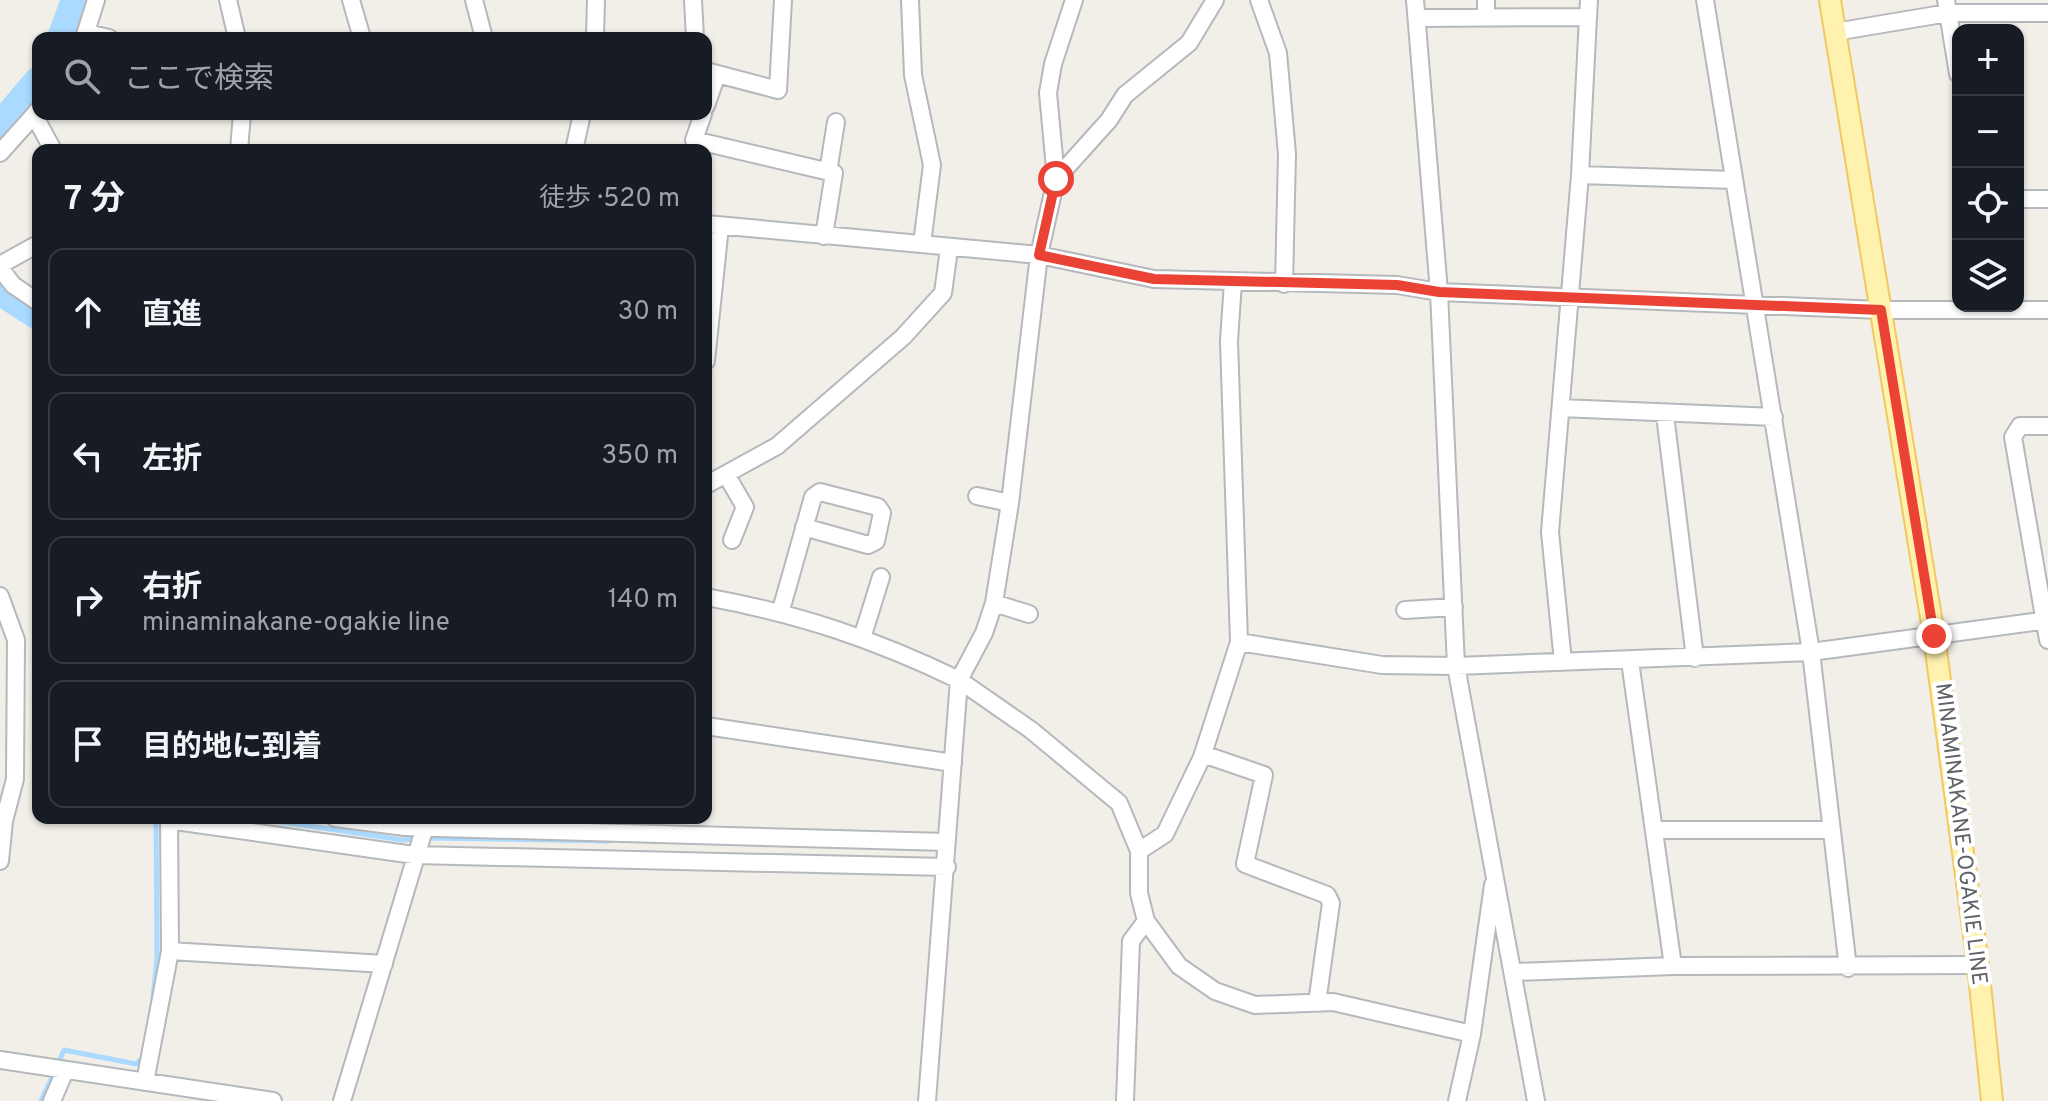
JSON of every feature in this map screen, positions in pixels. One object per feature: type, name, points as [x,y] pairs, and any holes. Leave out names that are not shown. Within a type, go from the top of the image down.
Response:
[{"type":"main road","name":"MINAMINAKANE-OGAKIE LINE","points":[[1830,0],[1934,636],[1978,965],[1992,1101]]},
{"type":"street","points":[[87,32],[96,0]]},
{"type":"street","points":[[228,0],[236,32]]},
{"type":"street","points":[[351,0],[360,32]]},
{"type":"street","points":[[474,0],[482,32]]},
{"type":"street","points":[[595,32],[596,0]]},
{"type":"street","points":[[693,0],[695,32]]},
{"type":"street","points":[[712,72],[778,90],[783,0]]},
{"type":"street","points":[[910,0],[913,75],[932,165],[922,244]]},
{"type":"street","points":[[927,1101],[959,680],[984,633],[994,603],[1010,503],[1039,255],[1056,179],[1048,93],[1053,64],[1074,0]]},
{"type":"street","points":[[1056,179],[1109,120],[1125,95],[1189,43],[1215,0]]},
{"type":"street","points":[[1259,0],[1278,53],[1287,154],[1284,284]]},
{"type":"street","points":[[1415,0],[1439,292],[1456,666],[1515,972],[1536,1101]]},
{"type":"street","points":[[1486,0],[1486,18]]},
{"type":"street","points":[[1705,0],[1811,652],[1848,968]]},
{"type":"street","points":[[1947,6],[1952,37]]},
{"type":"street","points":[[1835,32],[1947,6],[2048,13]]},
{"type":"street","points":[[1417,18],[1486,18],[1588,9],[1580,175],[1550,532],[1563,662]]},
{"type":"street","points":[[0,153],[32,117]]},
{"type":"street","points":[[40,120],[50,144]]},
{"type":"street","points":[[240,144],[242,120]]},
{"type":"street","points":[[575,144],[581,120]]},
{"type":"street","points":[[701,120],[694,140],[711,144]]},
{"type":"street","points":[[828,172],[836,122]]},
{"type":"street","points":[[712,144],[834,173],[824,236]]},
{"type":"street","points":[[1580,175],[1734,180]]},
{"type":"street","points":[[2024,199],[2048,199]]},
{"type":"street","points":[[713,225],[1039,255],[1154,279],[1397,285],[1439,292],[1881,310],[2048,310]]},
{"type":"street","points":[[32,247],[0,266],[13,285],[32,298]]},
{"type":"street","points":[[712,482],[777,446],[903,337],[943,293],[949,249]]},
{"type":"street","points":[[1139,851],[1165,834],[1203,754],[1239,642],[1229,341],[1233,282]]},
{"type":"street","points":[[1561,408],[1665,415],[1774,417]]},
{"type":"street","points":[[1665,415],[1695,658]]},
{"type":"street","points":[[2048,426],[2020,426],[2013,437],[2047,620],[2048,640]]},
{"type":"street","points":[[727,476],[745,507],[732,540]]},
{"type":"street","points":[[781,610],[804,527],[813,497],[820,492],[878,507],[882,513],[876,541],[868,545],[804,527]]},
{"type":"street","points":[[977,496],[1010,503]]},
{"type":"street","points":[[862,638],[881,577]]},
{"type":"street","points":[[0,596],[16,640],[15,779],[4,821],[0,861]]},
{"type":"street","points":[[712,598],[781,610],[862,638],[959,680],[1031,730],[1119,803],[1139,851],[1139,893],[1146,921],[1179,966],[1215,991],[1255,1005],[1333,1002],[1472,1034]]},
{"type":"street","points":[[994,603],[1029,614]]},
{"type":"street","points":[[1405,610],[1454,607]]},
{"type":"street","points":[[1239,642],[1382,665],[1456,666],[1811,652],[2047,620]]},
{"type":"street","points":[[1630,661],[1673,966]]},
{"type":"street","points":[[712,727],[953,763]]},
{"type":"street","points":[[1203,754],[1264,775],[1245,864],[1327,895],[1331,903],[1317,1003]]},
{"type":"street","points":[[145,1082],[170,951],[169,824]]},
{"type":"street","points":[[206,824],[415,852],[947,867]]},
{"type":"street","points":[[342,1101],[425,824],[947,842]]},
{"type":"street","points":[[1654,830],[1831,830]]},
{"type":"street","points":[[1457,1101],[1472,1034],[1494,873]]},
{"type":"street","points":[[1125,1101],[1131,941],[1146,921]]},
{"type":"street","points":[[170,951],[384,964]]},
{"type":"street","points":[[1515,972],[1673,966],[1848,968],[1978,965]]},
{"type":"street","points":[[0,1060],[273,1101]]},
{"type":"street","points":[[52,1101],[65,1071]]},
{"type":"waterway","points":[[64,32],[76,0]]},
{"type":"waterway","points":[[0,127],[32,89]]},
{"type":"waterway","points":[[0,290],[32,311]]},
{"type":"waterway","points":[[153,997],[157,960],[156,824]]},
{"type":"waterway","points":[[295,824],[403,840],[417,839]]},
{"type":"waterway","points":[[427,838],[609,841]]},
{"type":"waterway","points":[[58,1064],[64,1050],[136,1064],[143,1058]]},
{"type":"waterway","points":[[41,1101],[54,1073]]},
{"type":"route","points":[[1056,179],[1039,255],[1154,279],[1397,285],[1439,292],[1881,310],[1934,636]]}]
